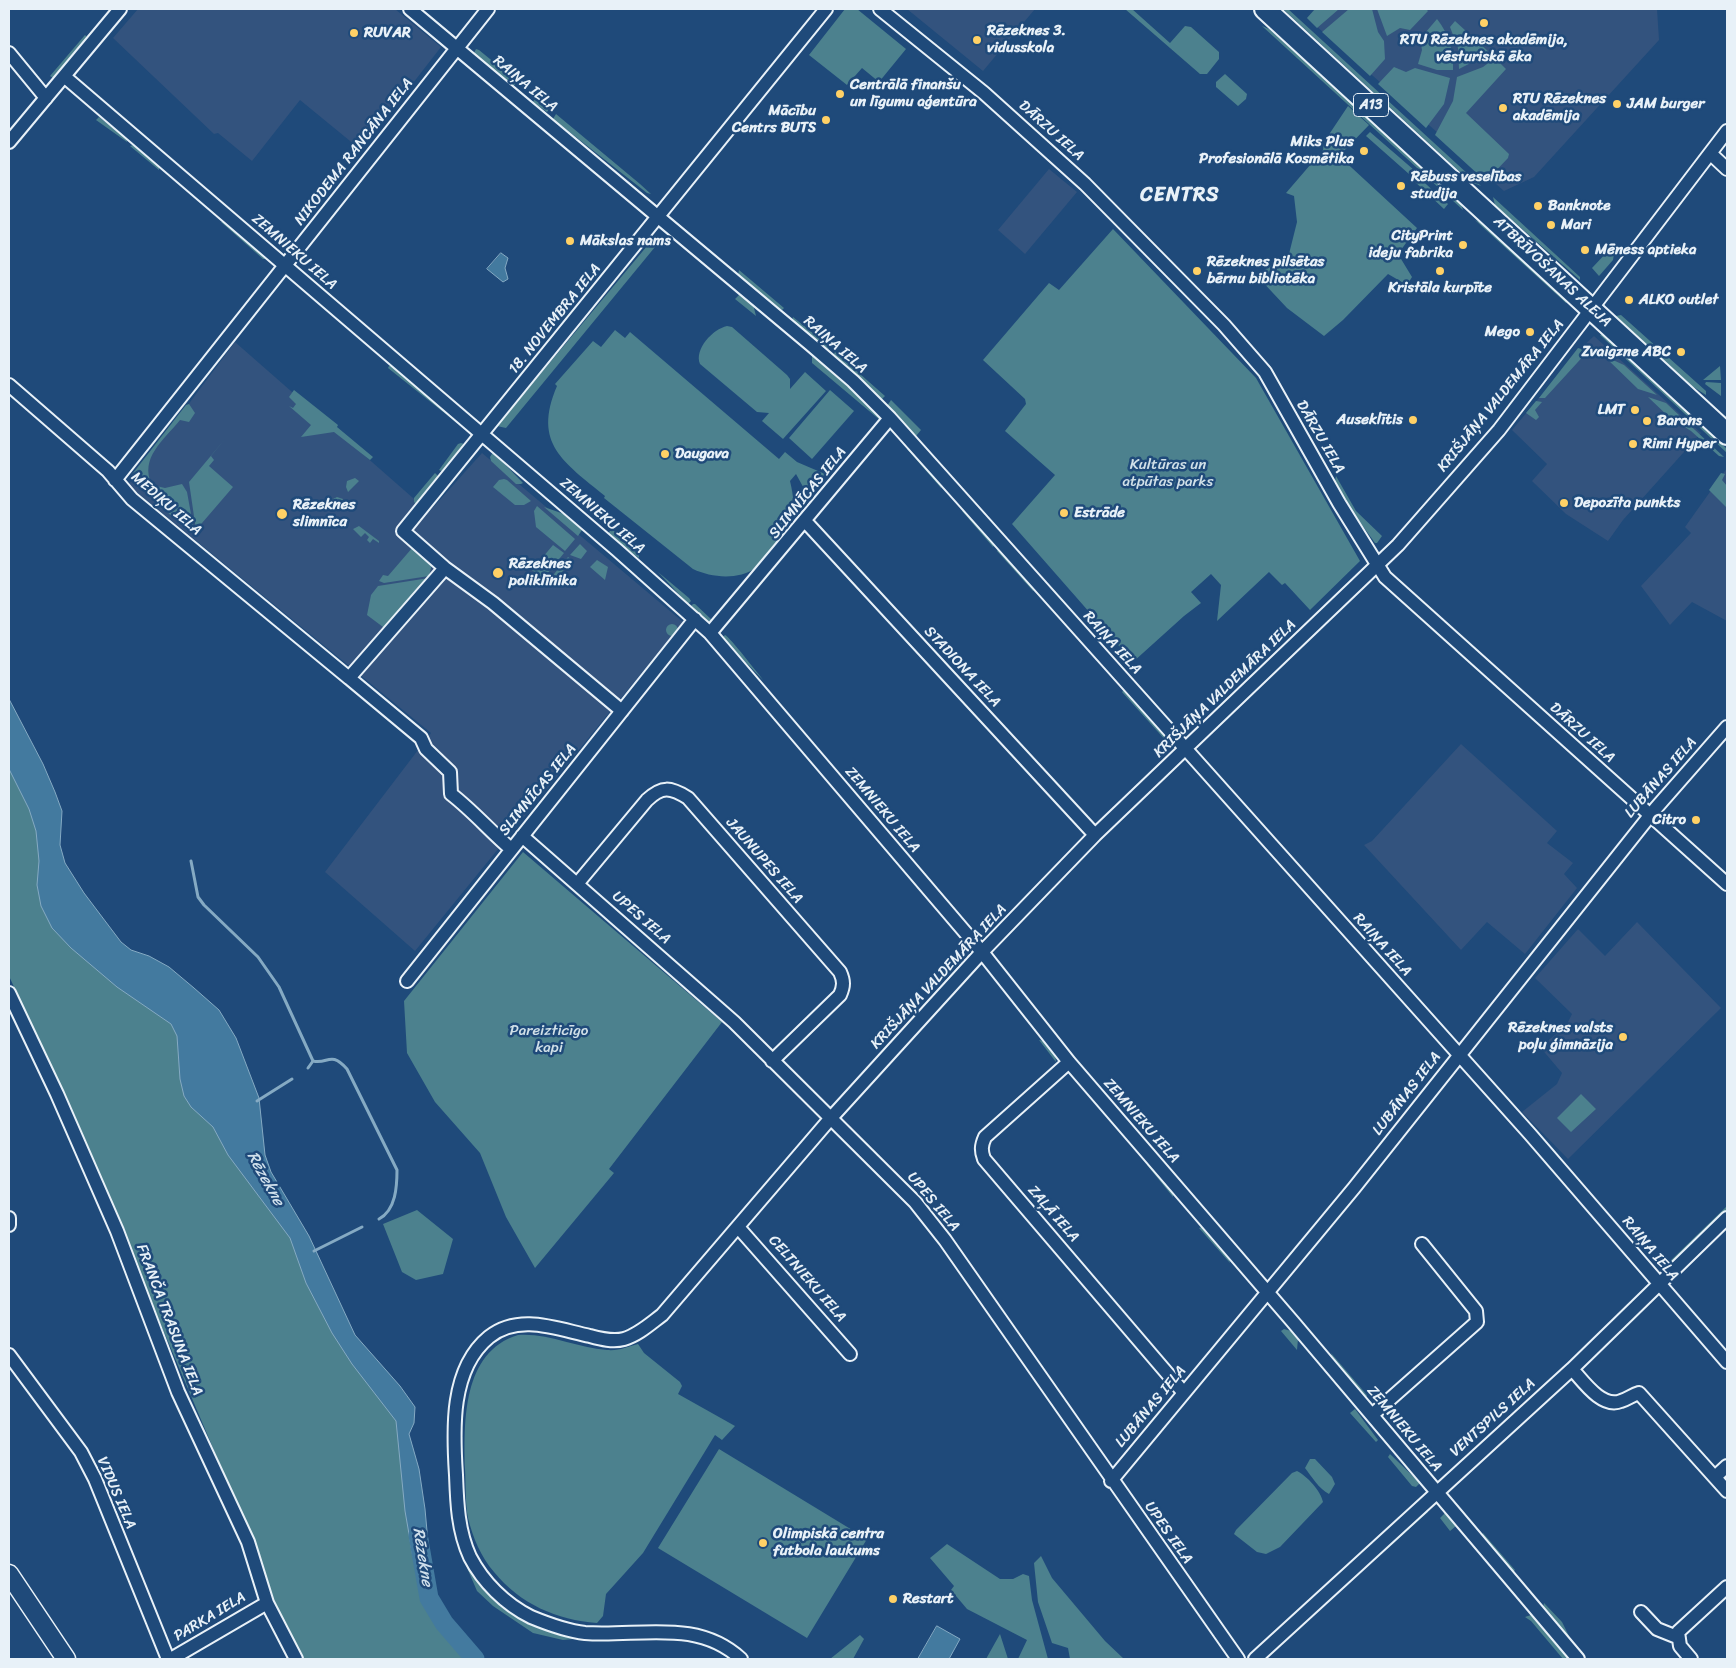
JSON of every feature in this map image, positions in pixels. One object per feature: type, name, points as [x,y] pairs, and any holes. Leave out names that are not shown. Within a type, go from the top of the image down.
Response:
[{"type":"main road","name":"ATBRĪVOŠANAS ALEJA","points":[[1265,9],[1727,434]]},
{"type":"main road","points":[[9,1574],[66,1659]]},
{"type":"street","points":[[9,142],[120,9]]},
{"type":"street","name":"RAIŅA IELA","points":[[410,9],[818,350],[890,418],[1530,1134],[1727,1362]]},
{"type":"street","name":"NIKODEMA RANCĀNA IELA","points":[[115,480],[488,9]]},
{"type":"street","name":"18. NOVEMBRA IELA","points":[[445,568],[402,532],[659,218],[826,9]]},
{"type":"street","name":"DĀRZU IELA","points":[[880,9],[984,93],[1086,184],[1224,325],[1265,372],[1339,503],[1377,565],[1400,592],[1727,884]]},
{"type":"street","points":[[9,53],[46,98]]},
{"type":"street","name":"ZEMNIEKU IELA","points":[[65,77],[482,434],[710,633],[982,952],[1068,1062],[1267,1292],[1578,1659]]},
{"type":"street","name":"KRIŠJĀŅA VALDEMĀRA IELA","points":[[741,1659],[715,1642],[691,1633],[586,1633],[558,1627],[531,1616],[505,1600],[495,1591],[477,1568],[462,1533],[457,1502],[454,1430],[457,1403],[466,1369],[481,1344],[495,1332],[511,1326],[535,1324],[601,1339],[624,1339],[644,1329],[662,1315],[830,1119],[982,952],[1095,835],[1398,545],[1499,430],[1727,132]]},
{"type":"street","points":[[1711,154],[1727,169]]},
{"type":"street","name":"MEDIĶU IELA","points":[[9,385],[115,480],[132,500],[307,641],[422,738],[426,749],[450,772],[451,794],[474,813],[496,837],[511,849]]},
{"type":"street","name":"SLIMNĪCAS IELA","points":[[710,633],[890,418]]},
{"type":"street","name":"STADIONA IELA","points":[[805,521],[1095,835]]},
{"type":"street","points":[[349,678],[445,568],[493,603],[622,711]]},
{"type":"street","name":"SLIMNĪCAS IELA","points":[[407,981],[695,619]]},
{"type":"street","name":"LUBĀNAS IELA","points":[[1111,1481],[1359,1182],[1650,815],[1727,727]]},
{"type":"street","name":"JAUNUPES IELA","points":[[578,884],[647,800],[657,791],[675,790],[688,798],[840,972],[844,980],[840,995],[772,1061]]},
{"type":"street","name":"UPES IELA","points":[[522,836],[734,1022],[915,1202],[1238,1659]]},
{"type":"street","name":"FRANČA TRASUNA IELA","points":[[9,993],[57,1094],[117,1231],[178,1392],[248,1542],[267,1603],[296,1659]]},
{"type":"street","name":"ZAĻĀ IELA","points":[[1068,1062],[986,1137],[981,1145],[984,1160],[1184,1393]]},
{"type":"street","points":[[9,1218],[9,1225]]},
{"type":"street","name":"VENTSPILS IELA","points":[[1255,1659],[1572,1369],[1727,1218]]},
{"type":"street","name":"CELTNIEKU IELA","points":[[738,1227],[850,1354]]},
{"type":"street","points":[[1372,1415],[1477,1322],[1476,1311],[1422,1244]]},
{"type":"street","name":"VIDUS IELA","points":[[9,1355],[81,1452],[95,1479],[169,1659]]},
{"type":"street","points":[[1572,1369],[1596,1394],[1609,1403],[1621,1402],[1639,1393],[1727,1491]]},
{"type":"street","points":[[1715,1477],[1727,1466]]},
{"type":"street","points":[[1691,1659],[1680,1647],[1677,1637],[1681,1628],[1727,1586]]},
{"type":"street","name":"PARKA IELA","points":[[169,1659],[267,1603]]},
{"type":"street","points":[[1641,1612],[1657,1629],[1677,1637]]},
{"type":"shaded area","points":[[138,9],[395,9],[441,47],[361,150],[300,100],[252,161],[218,133],[214,134],[113,38]]},
{"type":"shaded area","name":"Rēzeknes 3. vidusskola","points":[[907,9],[1035,9],[983,71]]},
{"type":"shaded area","name":"RTU Rēzeknes akadēmija","points":[[1315,9],[1657,9],[1659,40],[1534,177],[1504,191],[1307,18]]},
{"type":"shaded area","points":[[1049,169],[1077,192],[1025,254],[998,230]]},
{"type":"shaded area","points":[[1594,336],[1701,433],[1623,520],[1608,541],[1566,514],[1532,481],[1547,464],[1512,430],[1582,347]]},
{"type":"shaded area","name":"Rēzeknes slimnīca","points":[[235,342],[429,512],[482,453],[683,622],[415,951],[325,872],[431,733],[128,485]]},
{"type":"shaded area","points":[[1727,468],[1727,621],[1692,602],[1670,625],[1641,586],[1691,533],[1685,527]]},
{"type":"shaded area","points":[[1461,744],[1557,831],[1547,843],[1573,863],[1564,874],[1577,888],[1525,954],[1487,922],[1461,950],[1364,845],[1372,841]]},
{"type":"shaded area","name":"Rēzeknes valsts poļu ģimnāzija","points":[[1637,922],[1721,1008],[1568,1159],[1522,1112],[1557,1084],[1562,1073],[1540,1047],[1566,1026],[1572,1014],[1535,978],[1578,929],[1605,956]]},
{"type":"green space","points":[[845,9],[857,9],[906,49],[879,82],[862,68],[847,85],[809,55]]},
{"type":"green space","points":[[1125,9],[1132,9],[1170,43],[1185,26],[1191,27],[1219,52],[1219,59],[1207,74],[1200,74]]},
{"type":"green space","points":[[1283,9],[1288,9],[1481,186],[1471,182]]},
{"type":"green space","points":[[1315,9],[1339,9],[1317,28],[1307,18]]},
{"type":"green space","points":[[1349,9],[1372,9],[1378,32],[1384,41],[1385,59],[1370,76],[1322,32]]},
{"type":"green space","points":[[1377,9],[1426,9],[1428,11],[1410,30],[1400,28],[1387,36]]},
{"type":"green space","points":[[1437,19],[1450,43],[1453,56],[1453,70],[1437,70],[1418,64],[1422,50],[1420,39]]},
{"type":"green space","points":[[1455,21],[1490,53],[1459,69],[1458,48],[1450,27]]},
{"type":"green space","points":[[1262,26],[1269,29],[1460,201],[1463,210]]},
{"type":"green space","points":[[85,35],[88,38],[53,78],[50,76]]},
{"type":"green space","points":[[476,49],[518,82],[513,86],[474,53]]},
{"type":"green space","points":[[1495,58],[1506,69],[1466,113],[1509,154],[1508,158],[1489,178],[1481,177],[1435,135],[1453,101],[1457,77],[1483,67]]},
{"type":"green space","points":[[1394,67],[1406,72],[1415,68],[1450,78],[1444,104],[1426,128],[1378,84]]},
{"type":"green space","points":[[1225,74],[1247,94],[1246,99],[1238,106],[1216,87],[1216,82]]},
{"type":"green space","points":[[536,97],[550,108],[547,112],[533,102]]},
{"type":"green space","points":[[1348,106],[1369,125],[1339,156],[1417,228],[1398,254],[1412,277],[1407,285],[1388,274],[1343,320],[1324,336],[1287,308],[1258,277],[1273,261],[1282,260],[1289,254],[1297,222],[1294,196],[1286,193],[1323,150],[1324,142]]},
{"type":"green space","points":[[556,114],[651,194],[647,193],[553,119]]},
{"type":"green space","points":[[99,117],[126,138],[127,142],[96,120]]},
{"type":"green space","points":[[1370,132],[1414,170],[1409,174],[1366,136]]},
{"type":"green space","points":[[133,145],[159,167],[159,170],[130,146]]},
{"type":"green space","points":[[1416,175],[1448,204],[1444,209],[1413,180]]},
{"type":"green space","points":[[1493,197],[1580,277],[1580,280],[1495,205]]},
{"type":"green space","points":[[1475,220],[1483,224],[1567,301],[1566,303]]},
{"type":"green space","points":[[221,222],[224,222],[267,259],[263,259]]},
{"type":"green space","name":"Kultūras un atpūtas parks","points":[[1113,229],[1256,378],[1360,561],[1310,610],[1285,583],[1282,585],[1269,572],[1217,621],[1221,585],[1211,574],[1191,592],[1201,603],[1133,662],[1012,524],[1055,475],[1005,431],[1026,404],[1025,399],[983,360],[1049,283],[1059,290]]},
{"type":"green space","points":[[652,240],[655,243],[655,247],[506,428],[497,426]]},
{"type":"green space","points":[[1611,251],[1614,254],[1613,260],[1599,276],[1592,268],[1607,252]]},
{"type":"green space","points":[[739,270],[784,308],[782,310],[738,275]]},
{"type":"green space","points":[[741,293],[753,304],[756,316],[735,299]]},
{"type":"green space","points":[[1621,315],[1706,391],[1706,395],[1692,386],[1616,316]]},
{"type":"green space","points":[[793,317],[830,347],[828,349],[792,320]]},
{"type":"green space","points":[[727,326],[732,327],[787,375],[790,379],[790,389],[805,372],[826,391],[783,439],[762,421],[769,413],[757,412],[700,364],[700,352],[706,340],[716,331]]},
{"type":"green space","name":"Daugava","points":[[615,330],[625,338],[630,332],[779,459],[785,452],[797,462],[825,474],[817,488],[807,494],[796,474],[790,481],[793,511],[788,526],[764,560],[756,568],[733,576],[717,576],[693,569],[604,498],[605,496],[565,462],[556,450],[550,437],[548,423],[550,406],[557,386],[555,384],[593,341],[601,347]]},
{"type":"green space","points":[[1603,334],[1727,449],[1727,453],[1600,335]]},
{"type":"green space","points":[[1578,348],[1588,351],[1545,398],[1539,398]]},
{"type":"green space","points":[[835,352],[885,396],[881,400],[834,354]]},
{"type":"green space","points":[[815,353],[881,417],[881,421],[812,363],[812,354]]},
{"type":"green space","points":[[1604,356],[1624,365],[1657,395],[1638,389]]},
{"type":"green space","points":[[392,366],[462,427],[388,368]]},
{"type":"green space","points":[[1720,366],[1721,380],[1703,380]]},
{"type":"green space","points":[[1706,382],[1721,383],[1721,396],[1705,384]]},
{"type":"green space","points":[[294,390],[338,425],[337,427],[373,457],[370,460],[334,432],[301,437],[311,425],[289,406],[293,408],[296,404],[289,397]]},
{"type":"green space","points":[[830,390],[854,411],[812,459],[789,438]]},
{"type":"green space","points":[[1648,397],[1666,403],[1724,457],[1719,456],[1691,431],[1669,417]]},
{"type":"green space","points":[[891,400],[921,430],[916,436],[887,406]]},
{"type":"green space","points":[[1536,401],[1542,402],[1535,410],[1539,417],[1536,420],[1526,413]]},
{"type":"green space","points":[[189,404],[195,413],[189,422],[180,420],[155,450],[149,466],[149,475],[152,485],[165,488],[182,484],[187,492],[193,525],[191,527],[179,523],[130,477],[186,405]]},
{"type":"green space","points":[[225,439],[211,456],[214,460],[209,466],[233,487],[196,530],[189,482]]},
{"type":"green space","points":[[458,444],[464,444],[444,472],[439,470]]},
{"type":"green space","points":[[907,449],[943,486],[941,488]]},
{"type":"green space","points":[[493,452],[523,483],[516,484],[491,461],[490,457]]},
{"type":"green space","points":[[435,473],[439,477],[417,505],[414,502],[414,498]]},
{"type":"green space","points":[[1721,473],[1725,474],[1722,480],[1727,486],[1727,508],[1709,490]]},
{"type":"green space","points":[[1336,476],[1356,511],[1382,536],[1377,543],[1375,543],[1354,514],[1335,481]]},
{"type":"green space","points":[[355,478],[359,481],[348,492],[346,487],[347,481]]},
{"type":"green space","points":[[504,479],[531,501],[524,505],[515,505],[493,487],[499,480]]},
{"type":"green space","points":[[337,497],[343,499],[340,508],[333,505],[329,510],[327,502]]},
{"type":"green space","points":[[537,506],[575,539],[565,551],[536,527],[534,511]]},
{"type":"green space","points":[[544,507],[564,514],[582,530],[578,536]]},
{"type":"green space","points":[[964,509],[995,544],[993,547],[962,511]]},
{"type":"green space","points":[[359,526],[379,541],[379,543],[373,539],[370,543],[367,540],[369,537],[365,533],[361,537],[353,529]]},
{"type":"green space","points":[[610,531],[614,531],[639,554],[639,558],[607,535]]},
{"type":"green space","points":[[580,544],[587,551],[581,559],[570,555]]},
{"type":"green space","points":[[553,545],[564,553],[543,579],[532,570]]},
{"type":"green space","points":[[413,547],[432,564],[429,576],[384,583],[379,581],[383,575],[388,576]]},
{"type":"green space","points":[[999,549],[1035,589],[1033,591],[997,551]]},
{"type":"green space","points":[[568,557],[572,560],[552,584],[550,579]]},
{"type":"green space","points":[[597,560],[608,567],[605,580],[590,567]]},
{"type":"green space","points":[[658,572],[689,598],[691,601],[688,604]]},
{"type":"green space","points":[[429,578],[390,627],[383,627],[367,615],[371,595],[378,586]]},
{"type":"green space","points":[[693,604],[713,621],[705,621],[690,607]]},
{"type":"green space","points":[[670,624],[674,624],[678,630],[674,636],[670,636],[666,632],[666,628]]},
{"type":"green space","points":[[725,635],[728,637],[765,682],[722,638]]},
{"type":"green space","points":[[1124,690],[1168,738],[1168,743],[1122,692]]},
{"type":"green space","points":[[9,751],[52,869],[179,1006],[330,1308],[403,1413],[433,1605],[477,1659],[302,1659],[271,1600],[249,1533],[70,1110],[9,976]]},
{"type":"green space","name":"Pareizticīgo kapi","points":[[523,852],[722,1022],[609,1169],[614,1173],[535,1268],[506,1217],[480,1153],[435,1102],[407,1053],[404,1001]]},
{"type":"green space","points":[[1039,1040],[1044,1041],[1055,1053],[1056,1062]]},
{"type":"green space","points":[[1581,1094],[1596,1109],[1571,1132],[1557,1118]]},
{"type":"green space","points":[[1147,1165],[1173,1192],[1173,1197]]},
{"type":"green space","points":[[1727,1206],[1727,1211],[1668,1267],[1667,1264]]},
{"type":"green space","points":[[417,1210],[453,1239],[443,1274],[416,1280],[402,1272],[383,1224]]},
{"type":"green space","points":[[1202,1227],[1229,1259],[1230,1263],[1199,1228]]},
{"type":"green space","points":[[1284,1329],[1291,1331],[1298,1339],[1297,1350],[1281,1331]]},
{"type":"green space","points":[[518,1335],[541,1336],[585,1347],[607,1350],[638,1344],[644,1353],[680,1382],[682,1386],[678,1394],[735,1426],[722,1440],[715,1435],[643,1553],[606,1594],[603,1616],[597,1623],[554,1614],[515,1593],[485,1560],[475,1540],[468,1518],[466,1506],[465,1431],[470,1391],[476,1372],[486,1356],[500,1344]]},
{"type":"green space","points":[[1331,1353],[1367,1395],[1366,1400],[1335,1364]]},
{"type":"green space","points":[[1355,1409],[1378,1440],[1376,1442],[1350,1413]]},
{"type":"green space","name":"Olimpiskā centra futbola laukums","points":[[719,1449],[867,1539],[807,1638],[658,1548]]},
{"type":"green space","points":[[1390,1454],[1420,1483],[1416,1487],[1412,1486],[1388,1457]]},
{"type":"green space","points":[[1310,1459],[1315,1459],[1332,1477],[1335,1484],[1329,1494],[1319,1486],[1305,1468]]},
{"type":"green space","points":[[1297,1471],[1313,1484],[1320,1493],[1323,1502],[1280,1547],[1266,1554],[1257,1552],[1234,1534],[1292,1473]]},
{"type":"green space","points":[[1427,1510],[1428,1512],[1388,1548],[1392,1541]]},
{"type":"green space","points":[[1445,1513],[1456,1526],[1450,1531],[1440,1518]]},
{"type":"green space","points":[[1483,1533],[1515,1570],[1513,1572],[1481,1536]]},
{"type":"green space","points":[[947,1544],[1000,1579],[1013,1579],[1023,1574],[1029,1576],[1032,1600],[1048,1659],[1018,1659],[1027,1640],[967,1609],[951,1590],[954,1586],[930,1558]]},
{"type":"green space","points":[[459,1549],[472,1572],[488,1593],[509,1611],[545,1629],[584,1638],[563,1640],[533,1633],[493,1606],[477,1591]]},
{"type":"green space","points":[[1041,1556],[1052,1578],[1105,1641],[1124,1659],[1070,1659],[1068,1648],[1052,1643],[1038,1602],[1034,1563]]},
{"type":"green space","points":[[1544,1603],[1562,1622],[1571,1640],[1543,1608]]},
{"type":"green space","points":[[1531,1615],[1571,1659],[1563,1659],[1531,1621],[1525,1617]]},
{"type":"green space","points":[[1000,1634],[1008,1659],[986,1659]]},
{"type":"green space","points":[[860,1635],[864,1639],[853,1659],[830,1659]]},
{"type":"water","points":[[501,253],[508,258],[505,268],[508,279],[503,282],[487,269]]},
{"type":"water","points":[[9,699],[43,764],[55,792],[62,811],[60,845],[65,863],[84,893],[121,942],[131,950],[149,956],[169,967],[219,1010],[236,1038],[259,1098],[265,1155],[271,1172],[309,1236],[355,1335],[400,1386],[415,1407],[414,1423],[409,1434],[419,1469],[430,1564],[413,1557],[405,1511],[396,1421],[352,1364],[332,1333],[306,1283],[290,1238],[228,1155],[213,1127],[191,1107],[184,1096],[180,1079],[177,1036],[171,1024],[117,987],[71,948],[52,928],[41,906],[37,885],[39,861],[36,831],[29,809],[9,769]]},
{"type":"water","points":[[937,1626],[960,1639],[949,1659],[918,1659]]},
{"type":"waterway","points":[[191,861],[198,897],[258,957],[279,987],[313,1061]]},
{"type":"waterway","points":[[313,1061],[333,1059],[337,1060],[347,1069],[397,1170],[396,1190],[392,1204],[385,1215],[379,1219]]},
{"type":"waterway","points":[[308,1068],[313,1061]]},
{"type":"waterway","points":[[257,1101],[292,1079]]},
{"type":"waterway","points":[[314,1251],[362,1227]]},
{"type":"waterway","name":"Rēzekne","points":[[418,1535],[429,1598],[444,1623],[475,1659]]},
{"type":"place","name":"RTU Rēzeknes akadēmija, vēsturiskā ēka","points":[[1484,23]]},
{"type":"place","name":"RUVAR","points":[[354,33]]},
{"type":"place","name":"Rēzeknes 3. vidusskola","points":[[977,40]]},
{"type":"place","name":"Centrālā finanšu un līgumu aģentūra","points":[[840,94]]},
{"type":"place","name":"JAM burger","points":[[1617,104]]},
{"type":"place","name":"RTU Rēzeknes akadēmija","points":[[1503,108]]},
{"type":"place","name":"Mācību Centrs BUTS","points":[[826,120]]},
{"type":"place","name":"Miks Plus Profesionālā Kosmētika","points":[[1364,151]]},
{"type":"place","name":"Rēbuss veselības studija","points":[[1401,186]]},
{"type":"place","name":"Banknote","points":[[1538,206]]},
{"type":"place","name":"Mari","points":[[1551,225]]},
{"type":"place","name":"Mākslas nams","points":[[570,241]]},
{"type":"place","name":"CityPrint ideju fabrika","points":[[1463,245]]},
{"type":"place","name":"Mēness aptieka","points":[[1585,250]]},
{"type":"place","name":"Rēzeknes pilsētas bērnu bibliotēka","points":[[1197,271]]},
{"type":"place","name":"Kristāla kurpīte","points":[[1440,271]]},
{"type":"place","name":"ALKO outlet","points":[[1629,300]]},
{"type":"place","name":"Mego","points":[[1530,332]]},
{"type":"place","name":"Zvaigzne ABC","points":[[1681,352]]},
{"type":"place","name":"LMT","points":[[1635,410]]},
{"type":"place","name":"Auseklītis","points":[[1413,420]]},
{"type":"place","name":"Barons","points":[[1647,421]]},
{"type":"place","name":"Rimi Hyper","points":[[1633,444]]},
{"type":"place","name":"Daugava","points":[[665,454]]},
{"type":"place","name":"Depozīta punkts","points":[[1564,503]]},
{"type":"place","name":"Estrāde","points":[[1064,513]]},
{"type":"place","name":"Rēzeknes slimnīca","points":[[282,514]]},
{"type":"place","name":"Rēzeknes poliklīnika","points":[[498,573]]},
{"type":"place","name":"Citro","points":[[1696,820]]},
{"type":"place","name":"Rēzeknes valsts poļu ģimnāzija","points":[[1623,1037]]},
{"type":"place","name":"Olimpiskā centra futbola laukums","points":[[763,1543]]},
{"type":"place","name":"Restart","points":[[893,1599]]},
{"type":"district","name":"CENTRS","points":[[1180,196]]}]
